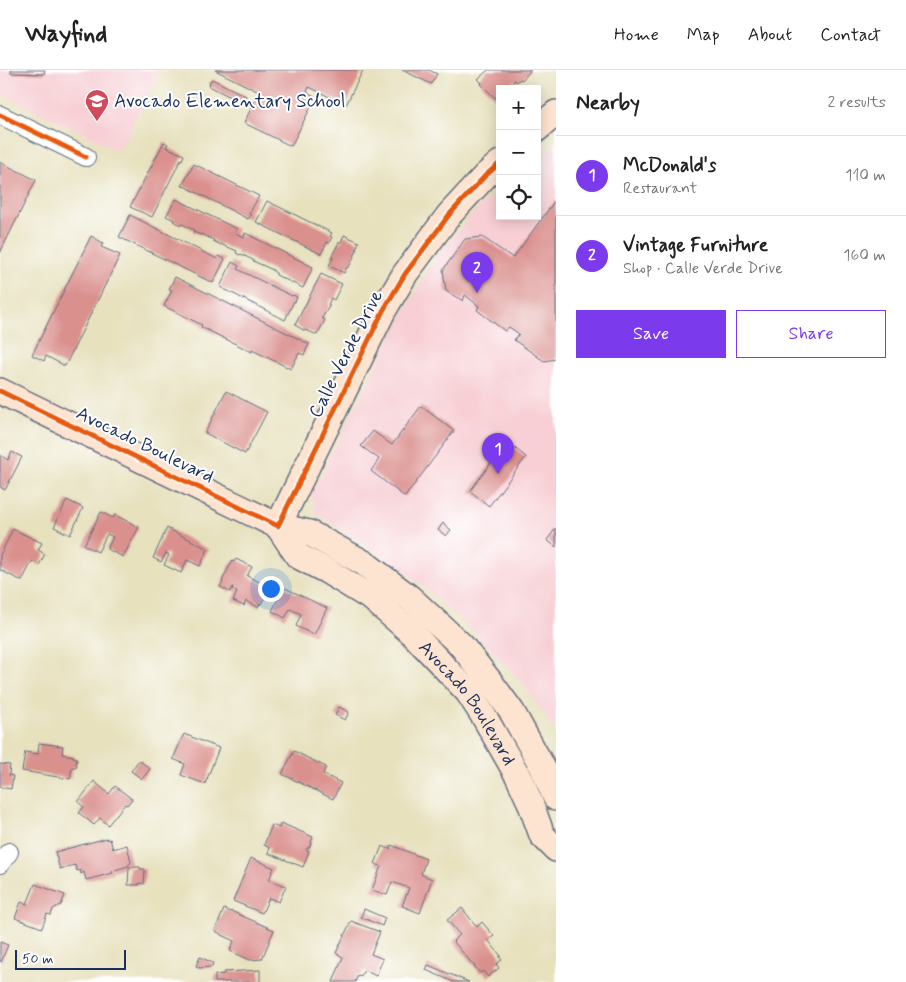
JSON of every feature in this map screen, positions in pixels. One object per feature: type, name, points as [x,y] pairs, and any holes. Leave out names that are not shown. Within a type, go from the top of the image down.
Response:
[{"type":"main road","points":[[541,126],[556,113]]},
{"type":"main road","name":"Calle Verde Drive","points":[[278,526],[383,311],[405,274],[449,215],[496,166]]},
{"type":"main road","name":"Avocado Boulevard","points":[[0,390],[278,526],[309,533],[364,563],[410,598],[461,645],[512,712],[554,792]]},
{"type":"main road","name":"Avocado Boulevard","points":[[278,526],[298,556],[373,599],[413,634],[468,692],[518,776],[542,835],[556,849]]},
{"type":"main road","points":[[394,618],[402,616],[411,620],[462,668],[489,680]]},
{"type":"main road","points":[[486,720],[494,721],[503,728],[533,780],[554,792]]},
{"type":"street","points":[[0,115],[86,157]]},
{"type":"shaded area","name":"Avocado Elementary School","points":[[0,70],[160,70],[119,151],[0,93]]},
{"type":"shaded area","points":[[556,144],[556,732],[524,685],[471,629],[404,570],[316,514],[311,493],[403,313],[440,252],[479,206],[496,192],[496,220],[541,220],[541,156]]},
{"type":"building","points":[[11,70],[45,70],[44,74],[11,73]]},
{"type":"building","points":[[215,70],[363,70],[346,105],[309,87],[307,92],[316,97],[291,146],[244,123],[259,92]]},
{"type":"building","points":[[402,70],[429,70],[437,74],[431,84]]},
{"type":"building","points":[[488,70],[531,70],[522,80],[520,79],[517,82],[515,80],[510,85],[496,85],[495,98],[478,79]]},
{"type":"building","points":[[212,79],[246,96],[242,103],[209,86]]},
{"type":"building","points":[[164,142],[168,144],[166,147],[184,155],[152,217],[130,207]]},
{"type":"building","points":[[0,162],[36,180],[0,253]]},
{"type":"building","points":[[194,164],[259,196],[248,219],[182,186]]},
{"type":"building","points":[[176,199],[237,229],[235,233],[244,237],[245,233],[313,267],[303,288],[276,275],[273,270],[236,253],[237,251],[173,221],[166,216]]},
{"type":"building","points":[[556,199],[556,359],[544,361],[514,340],[519,334],[509,327],[505,331],[477,310],[479,306],[465,295],[463,301],[446,291],[443,270],[465,239],[482,237],[513,258]]},
{"type":"building","points":[[267,201],[332,233],[329,243],[327,242],[321,254],[256,222]]},
{"type":"building","points":[[130,215],[217,259],[218,256],[225,259],[213,283],[119,237]]},
{"type":"building","points":[[344,235],[359,242],[349,267],[347,267],[344,273],[329,266],[333,258],[331,258]]},
{"type":"building","points":[[91,236],[103,243],[101,247],[120,255],[65,366],[46,356],[44,361],[32,355]]},
{"type":"building","points":[[232,262],[239,266],[237,269],[297,297],[285,320],[220,287]]},
{"type":"building","points":[[321,274],[342,284],[334,300],[331,298],[328,305],[330,305],[322,318],[325,320],[317,335],[295,325]]},
{"type":"building","points":[[175,277],[309,344],[304,355],[299,353],[291,369],[201,327],[202,325],[164,306],[172,290],[169,289]]},
{"type":"building","points":[[226,391],[267,412],[245,454],[205,433]]},
{"type":"building","points":[[421,406],[454,431],[405,497],[371,471],[379,459],[361,446],[373,431],[392,445]]},
{"type":"building","points":[[507,442],[526,457],[489,506],[470,491]]},
{"type":"building","points":[[12,452],[22,457],[5,490],[0,487],[0,455],[8,460]]},
{"type":"building","points":[[67,500],[83,508],[70,535],[54,527]]},
{"type":"building","points":[[101,512],[113,518],[115,515],[139,527],[123,557],[107,549],[113,537],[107,534],[98,552],[84,545]]},
{"type":"building","points":[[443,523],[451,530],[446,536],[438,530]]},
{"type":"building","points":[[167,528],[208,549],[200,566],[187,560],[181,573],[164,565],[169,555],[166,553],[161,562],[153,558]]},
{"type":"building","points":[[556,528],[556,547],[547,540]]},
{"type":"building","points":[[13,529],[42,543],[38,550],[45,554],[39,565],[32,561],[22,581],[0,570],[0,555]]},
{"type":"building","points":[[236,559],[252,567],[247,576],[270,587],[258,607],[246,601],[244,606],[233,601],[237,592],[232,589],[233,587],[230,592],[220,587],[232,561],[234,562]]},
{"type":"building","points":[[285,588],[327,608],[314,635],[296,626],[301,614],[290,609],[285,618],[272,611]]},
{"type":"building","points":[[339,707],[349,712],[345,720],[335,715]]},
{"type":"building","points":[[184,734],[219,748],[205,784],[181,775],[185,764],[173,759]]},
{"type":"building","points":[[39,743],[63,746],[62,754],[77,758],[76,767],[72,767],[70,779],[22,771],[25,752],[38,754]]},
{"type":"building","points":[[294,751],[326,767],[323,774],[341,783],[333,799],[282,774]]},
{"type":"building","points":[[139,760],[150,769],[142,779],[131,771]]},
{"type":"building","points":[[0,764],[10,765],[9,775],[13,776],[11,789],[0,787]]},
{"type":"building","points":[[94,781],[109,794],[115,786],[132,799],[127,805],[125,804],[108,825],[100,818],[94,825],[79,813],[84,807],[78,802]]},
{"type":"building","points":[[281,823],[313,837],[309,848],[306,850],[309,851],[303,867],[268,853],[270,848],[264,845],[272,825],[279,828]]},
{"type":"building","points":[[107,838],[107,840],[110,839],[113,849],[127,845],[131,862],[128,866],[112,871],[113,873],[86,880],[84,872],[81,874],[80,870],[77,871],[75,865],[60,869],[55,852]]},
{"type":"building","points":[[391,845],[426,859],[421,874],[432,879],[420,913],[402,906],[409,888],[392,882],[387,895],[372,890],[381,866],[375,864],[382,846],[390,849]]},
{"type":"building","points":[[251,858],[274,868],[269,880],[286,886],[279,902],[269,898],[262,913],[233,901]]},
{"type":"building","points":[[129,867],[145,869],[144,884],[128,885]]},
{"type":"building","points":[[35,884],[65,895],[61,905],[53,909],[51,915],[47,914],[42,928],[15,918],[21,902],[27,904]]},
{"type":"building","points":[[462,908],[477,927],[482,922],[494,936],[488,940],[502,960],[496,964],[499,968],[488,977],[483,971],[480,973],[453,941],[460,935],[447,920]]},
{"type":"building","points":[[224,909],[274,930],[262,959],[250,960],[230,951],[234,941],[215,931]]},
{"type":"building","points":[[364,909],[385,918],[382,926],[361,917]]},
{"type":"building","points":[[351,921],[380,932],[371,954],[383,959],[376,976],[364,970],[361,976],[358,975],[355,982],[333,982],[343,957],[336,953]]},
{"type":"building","points":[[0,942],[8,945],[1,962],[0,961]]},
{"type":"building","points":[[200,957],[213,963],[212,967],[199,968],[196,966]]},
{"type":"building","points":[[428,965],[469,982],[454,982],[426,970]]},
{"type":"building","points":[[260,970],[260,982],[215,982],[215,975],[224,974],[224,972]]},
{"type":"cycle path","points":[[0,115],[86,157]]},
{"type":"cycle path","points":[[0,391],[278,526],[383,311],[405,274],[449,215],[496,166]]},
{"type":"place","name":"Avocado Elementary School","points":[[97,122]]},
{"type":"place","name":"Vintage Furniture","points":[[477,293]]},
{"type":"place","name":"McDonald's","points":[[498,474]]}]
